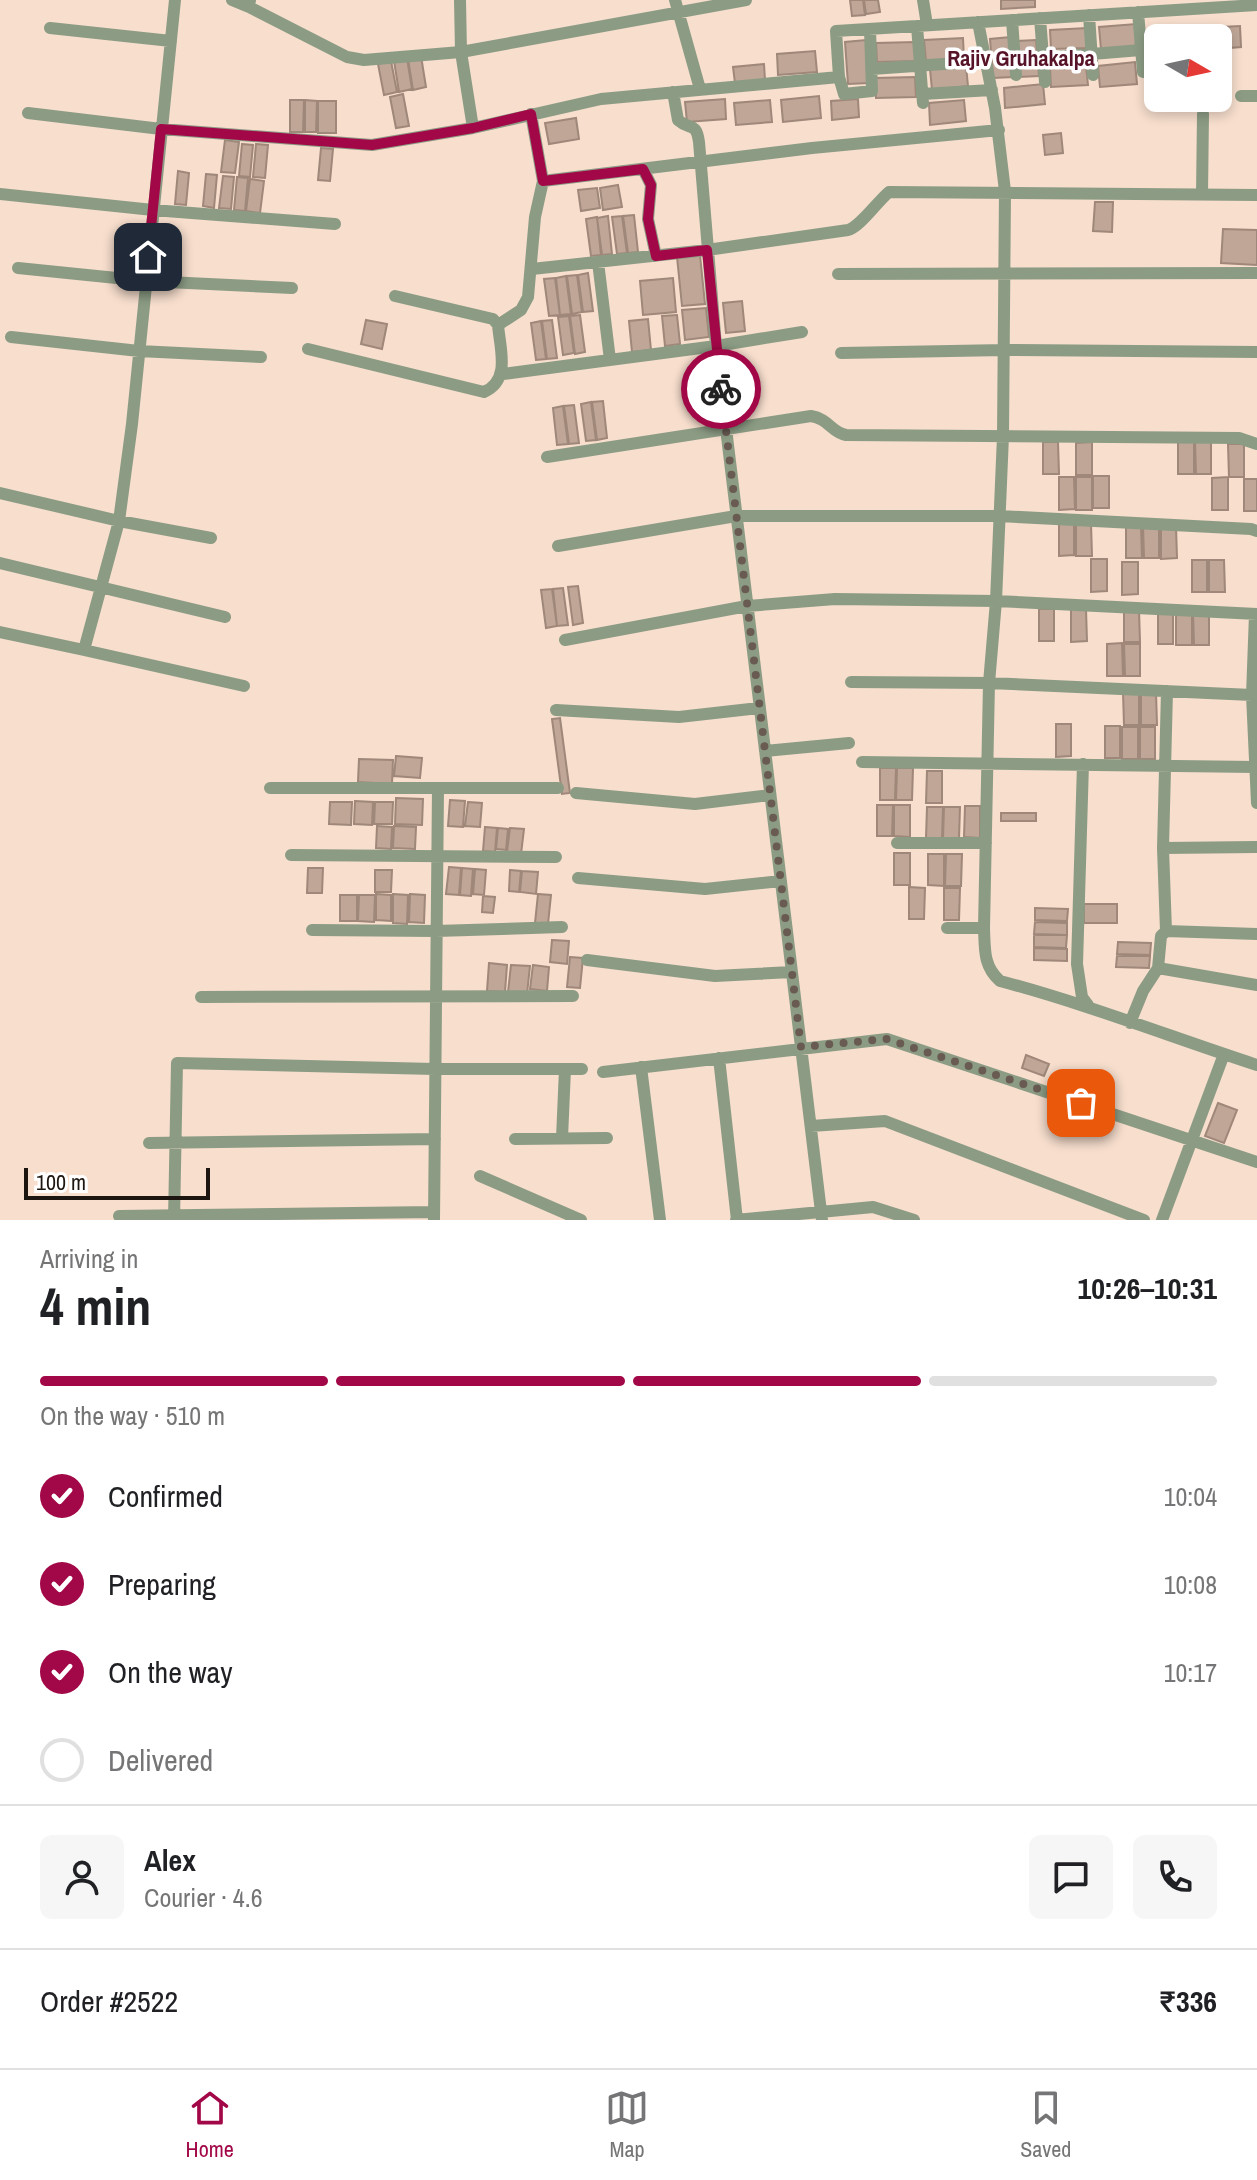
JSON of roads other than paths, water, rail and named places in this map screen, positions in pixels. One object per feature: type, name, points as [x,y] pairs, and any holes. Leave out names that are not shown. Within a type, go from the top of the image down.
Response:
[{"type":"street","points":[[84,650],[119,521],[132,424],[175,0]]},
{"type":"street","points":[[232,0],[250,3],[347,57],[364,60],[461,52],[676,6],[746,0]]},
{"type":"street","points":[[460,0],[461,52],[473,128]]},
{"type":"street","points":[[923,0],[920,65],[923,99],[992,90]]},
{"type":"street","points":[[870,29],[873,88],[869,93],[844,94],[839,77],[836,31],[1138,12],[1184,5],[1257,5]]},
{"type":"street","points":[[676,6],[700,89]]},
{"type":"street","points":[[1138,12],[1143,72]]},
{"type":"street","points":[[1089,15],[1093,75]]},
{"type":"street","points":[[1040,18],[1045,82]]},
{"type":"street","points":[[1012,20],[1016,75]]},
{"type":"street","points":[[978,22],[999,130],[1005,191],[1003,436],[989,683],[986,964],[990,973],[1000,981],[1088,1005],[1130,1023],[1257,1065]]},
{"type":"street","points":[[50,28],[171,41]]},
{"type":"street","points":[[1043,58],[1141,50]]},
{"type":"street","points":[[872,69],[986,61]]},
{"type":"street","points":[[28,113],[161,129],[372,145],[473,128],[601,99],[839,77]]},
{"type":"street","points":[[673,92],[678,120],[697,131],[716,346],[822,1216]]},
{"type":"street","points":[[1241,96],[1257,96]]},
{"type":"street","points":[[498,325],[521,310],[528,297],[535,217],[543,181],[531,114]]},
{"type":"street","points":[[1202,194],[1203,114]]},
{"type":"street","points":[[543,181],[999,130]]},
{"type":"street","points":[[643,169],[651,185],[648,219],[656,256]]},
{"type":"street","points":[[532,269],[707,250],[857,227],[871,208],[889,192],[1257,195]]},
{"type":"street","points":[[0,194],[335,224]]},
{"type":"street","points":[[598,262],[610,360]]},
{"type":"street","points":[[18,268],[146,281],[292,288]]},
{"type":"street","points":[[838,274],[1257,273]]},
{"type":"street","points":[[308,349],[484,392],[494,387],[503,374],[498,325],[493,319],[395,296]]},
{"type":"street","points":[[503,374],[802,332]]},
{"type":"street","points":[[11,337],[139,351],[261,357]]},
{"type":"street","points":[[841,353],[1005,350],[1257,352]]},
{"type":"street","points":[[547,457],[811,416],[822,418],[838,433],[846,435],[1239,438],[1257,444]]},
{"type":"street","points":[[0,493],[119,521],[211,538]]},
{"type":"street","points":[[558,546],[736,516],[999,516],[1257,531]]},
{"type":"street","points":[[0,563],[225,617]]},
{"type":"street","points":[[565,640],[747,606],[835,599],[996,601],[1256,614],[1257,803]]},
{"type":"street","points":[[0,632],[244,686]]},
{"type":"street","points":[[851,682],[989,683],[1255,696]]},
{"type":"street","points":[[1130,1023],[1139,1000],[1158,968],[1160,943],[1166,931],[1163,848],[1167,691]]},
{"type":"street","points":[[556,710],[679,717],[759,708]]},
{"type":"street","points":[[765,751],[849,743]]},
{"type":"street","points":[[862,762],[1255,767]]},
{"type":"street","points":[[1083,764],[1077,964],[1082,997],[1088,1005]]},
{"type":"street","points":[[270,788],[558,788]]},
{"type":"street","points":[[119,1216],[434,1216],[438,788]]},
{"type":"street","points":[[576,793],[695,804],[770,795]]},
{"type":"street","points":[[897,843],[986,843]]},
{"type":"street","points":[[1163,848],[1257,847]]},
{"type":"street","points":[[291,855],[556,857]]},
{"type":"street","points":[[578,878],[705,889],[781,881]]},
{"type":"street","points":[[312,930],[436,931],[562,927]]},
{"type":"street","points":[[947,928],[984,928]]},
{"type":"street","points":[[1166,931],[1257,934]]},
{"type":"street","points":[[587,960],[715,976],[792,972]]},
{"type":"street","points":[[1158,968],[1257,985]]},
{"type":"street","points":[[201,997],[573,996]]},
{"type":"street","points":[[603,1072],[887,1039],[1257,1162]]},
{"type":"street","points":[[1162,1220],[1224,1054]]},
{"type":"street","points":[[719,1058],[736,1220],[822,1216],[873,1207],[914,1220]]},
{"type":"street","points":[[174,1218],[177,1063],[582,1069]]},
{"type":"street","points":[[641,1067],[660,1220]]},
{"type":"street","points":[[562,1138],[565,1069]]},
{"type":"street","points":[[811,1126],[885,1121],[1144,1220]]},
{"type":"street","points":[[515,1139],[607,1138]]},
{"type":"street","points":[[149,1143],[435,1139]]},
{"type":"street","points":[[480,1176],[581,1220]]},
{"type":"district","name":"Rajiv Gruhakalpa","points":[[1021,58]]}]
